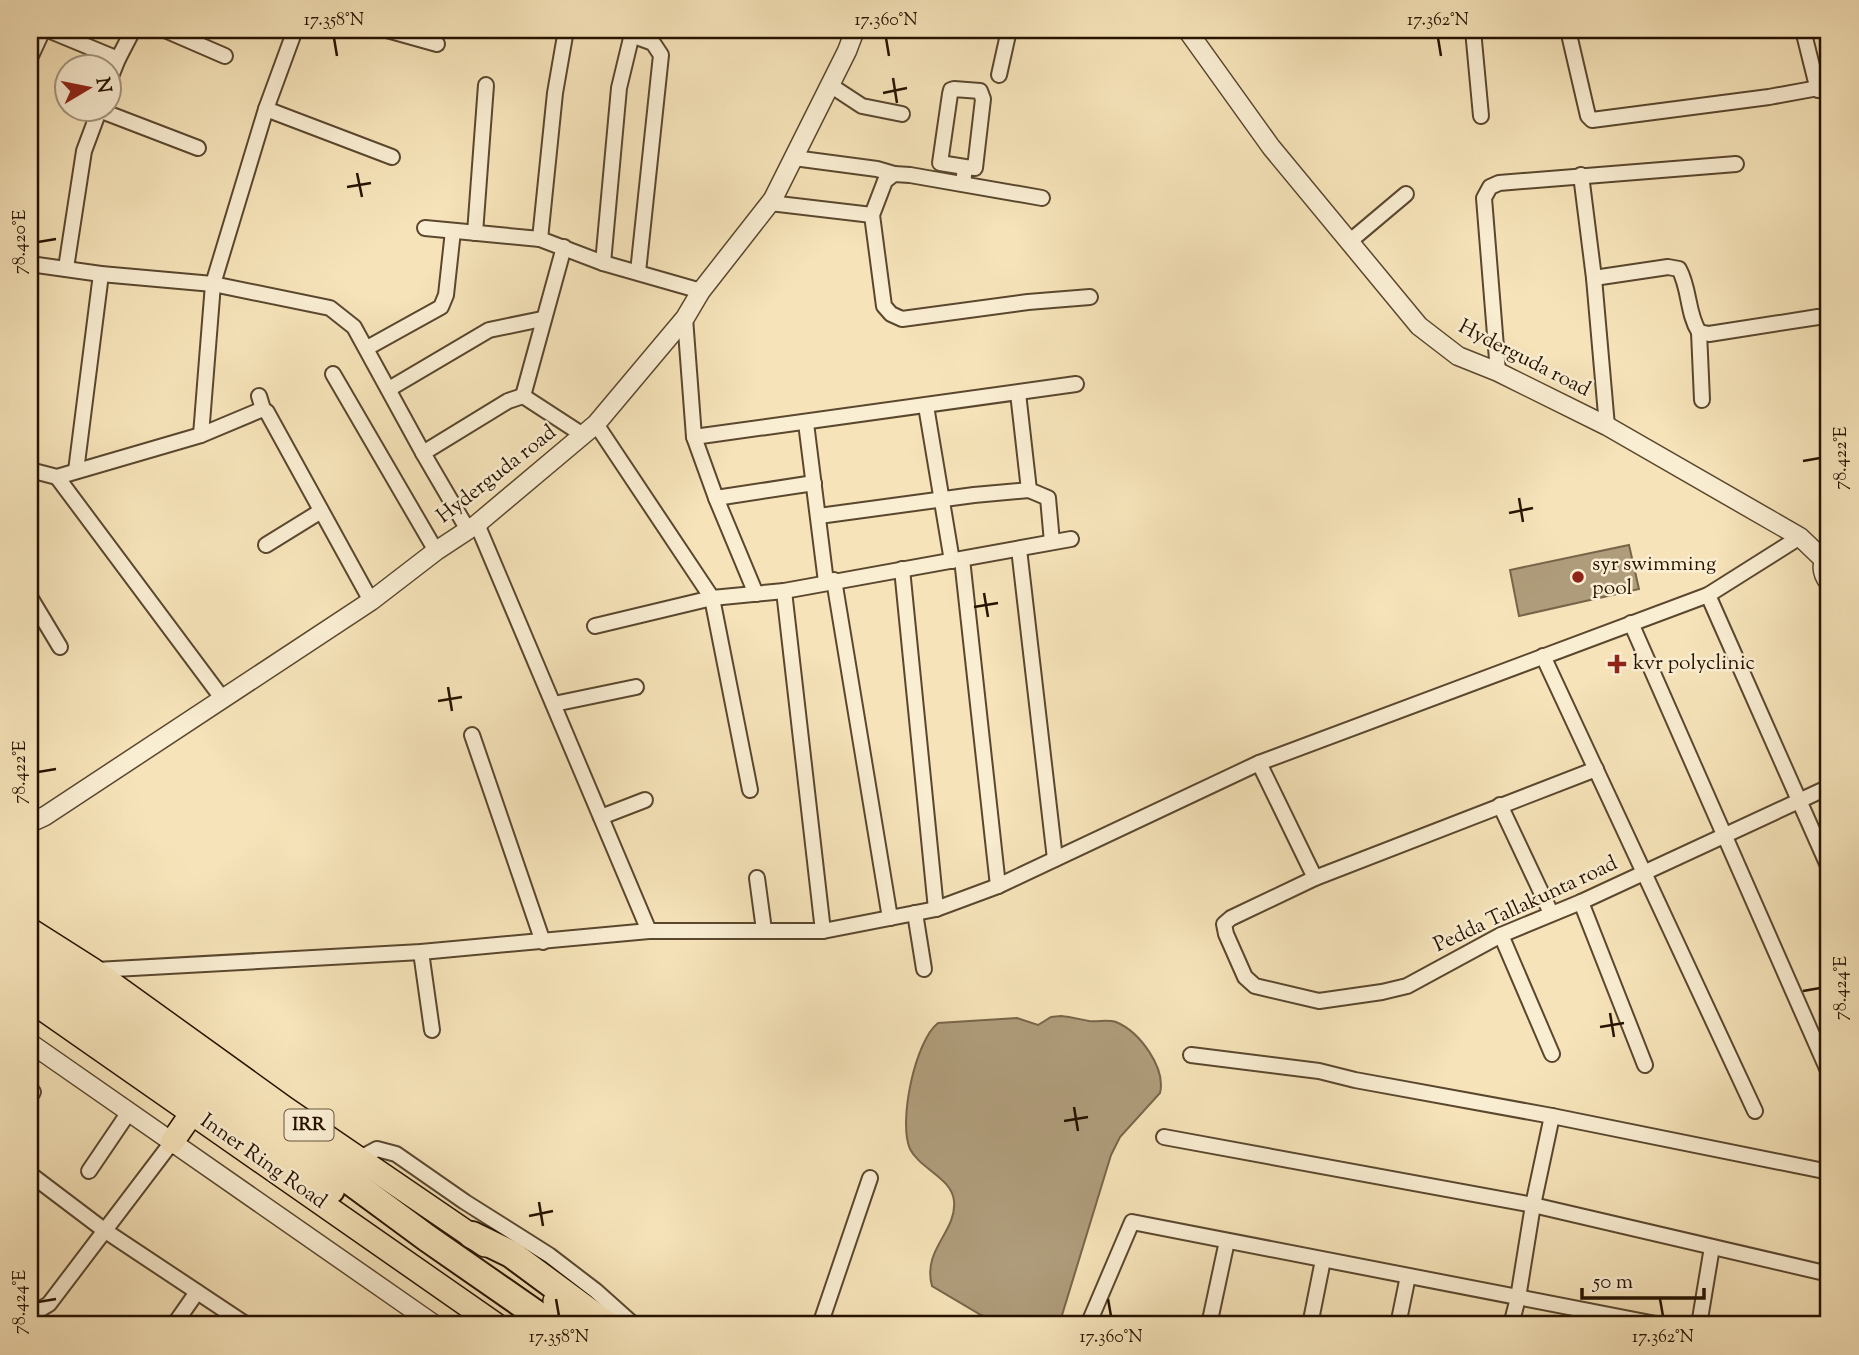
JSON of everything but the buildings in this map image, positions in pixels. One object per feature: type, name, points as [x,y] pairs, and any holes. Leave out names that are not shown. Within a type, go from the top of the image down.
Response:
[{"type":"highway","points":[[30,945],[428,1238],[552,1325]]},
{"type":"highway","points":[[30,973],[520,1325]]},
{"type":"highway","points":[[472,1235],[511,1254],[607,1325]]},
{"type":"main road","name":"IRR","points":[[30,930],[98,970],[393,1182],[472,1235],[585,1325]]},
{"type":"main road","name":"Inner Ring Road","points":[[30,1000],[496,1325]]},
{"type":"main road","points":[[172,1142],[192,1113]]},
{"type":"street","points":[[30,58],[46,30],[101,52]]},
{"type":"street","points":[[122,52],[133,30]]},
{"type":"street","points":[[165,30],[225,56]]},
{"type":"street","points":[[201,435],[214,284],[267,109],[295,30]]},
{"type":"street","points":[[387,30],[437,44]]},
{"type":"street","points":[[540,239],[555,93],[566,30]]},
{"type":"street","name":"Hyderguda road","points":[[30,823],[45,816],[371,601],[436,551],[473,527],[590,430],[685,318],[701,291],[770,203],[855,30]]},
{"type":"street","points":[[999,75],[1009,30]]},
{"type":"street","name":"Hyderguda road","points":[[1186,30],[1271,147],[1419,326],[1458,356],[1498,372],[1607,426],[1800,537],[1827,556]]},
{"type":"street","points":[[1473,30],[1481,116]]},
{"type":"street","points":[[1568,30],[1588,116],[1592,120],[1824,88],[1803,30]]},
{"type":"street","points":[[603,263],[620,88],[632,32],[653,43],[661,55],[638,272]]},
{"type":"street","points":[[475,233],[486,85]]},
{"type":"street","points":[[830,85],[862,106],[902,114]]},
{"type":"street","points":[[954,89],[980,92],[983,99],[975,169],[965,167],[940,163],[950,94],[954,89]]},
{"type":"street","points":[[267,109],[392,158]]},
{"type":"street","points":[[122,118],[198,148]]},
{"type":"street","points":[[66,268],[84,151],[94,122]]},
{"type":"street","points":[[794,158],[877,169],[1042,198]]},
{"type":"street","points":[[1498,372],[1484,198],[1490,187],[1499,183],[1581,175],[1736,164]]},
{"type":"street","points":[[963,184],[965,167]]},
{"type":"street","points":[[894,174],[885,181],[872,215],[884,306],[891,314],[902,319],[1028,302],[1090,297]]},
{"type":"street","points":[[1581,175],[1594,278],[1607,426]]},
{"type":"street","points":[[1349,242],[1406,194]]},
{"type":"street","points":[[770,203],[872,215]]},
{"type":"street","points":[[425,228],[540,239],[603,263],[701,291]]},
{"type":"street","points":[[366,348],[441,307],[446,295],[453,231]]},
{"type":"street","points":[[523,396],[542,319],[564,247]]},
{"type":"street","points":[[30,264],[101,274],[214,284],[330,309],[354,327],[423,453],[473,527],[554,704],[649,931]]},
{"type":"street","points":[[1594,278],[1668,267],[1679,269],[1685,280],[1693,323],[1699,332],[1702,400]]},
{"type":"street","points":[[76,471],[101,274]]},
{"type":"street","points":[[1699,332],[1709,334],[1818,317]]},
{"type":"street","points":[[685,318],[694,437],[756,594]]},
{"type":"street","points":[[389,389],[489,330],[542,319]]},
{"type":"street","points":[[332,374],[436,551]]},
{"type":"street","points":[[694,437],[1076,384]]},
{"type":"street","points":[[1018,393],[1029,490]]},
{"type":"street","points":[[423,453],[508,401],[523,396],[590,430],[712,598],[750,790]]},
{"type":"street","points":[[30,470],[57,477],[201,435],[260,403],[371,601]]},
{"type":"street","points":[[926,406],[941,500],[957,560],[998,886]]},
{"type":"street","points":[[806,423],[830,581],[890,918]]},
{"type":"street","points":[[57,477],[222,698]]},
{"type":"street","points":[[716,498],[814,483]]},
{"type":"street","points":[[819,516],[1029,490],[1048,498],[1052,542]]},
{"type":"street","points":[[266,545],[321,511]]},
{"type":"street","points":[[30,922],[98,970],[421,952],[649,931],[823,930],[936,909],[998,886],[1259,763],[1708,595],[1800,537]]},
{"type":"street","points":[[594,626],[712,598],[784,591],[1071,540]]},
{"type":"street","points":[[1019,549],[1055,859]]},
{"type":"street","points":[[1827,556],[1824,576],[1829,583]]},
{"type":"street","points":[[902,569],[936,909]]},
{"type":"street","points":[[784,591],[823,930]]},
{"type":"street","points":[[1708,595],[1829,868]]},
{"type":"street","points":[[30,597],[60,648]]},
{"type":"street","points":[[1631,623],[1829,1073]]},
{"type":"street","points":[[1544,656],[1755,1111]]},
{"type":"street","points":[[554,704],[636,687]]},
{"type":"street","points":[[472,735],[543,942]]},
{"type":"street","points":[[1259,763],[1315,878],[1596,769]]},
{"type":"street","name":"Pedda Tallakunta road","points":[[1315,878],[1231,918],[1224,924],[1245,977],[1255,986],[1319,1001],[1382,992],[1407,986],[1501,935],[1581,902],[1829,788]]},
{"type":"street","points":[[601,817],[645,800]]},
{"type":"street","points":[[1500,805],[1551,913]]},
{"type":"street","points":[[757,878],[764,930]]},
{"type":"street","points":[[1581,902],[1645,1065]]},
{"type":"street","points":[[915,913],[924,969]]},
{"type":"street","points":[[1501,935],[1552,1054]]},
{"type":"street","points":[[421,952],[432,1030]]},
{"type":"street","points":[[30,1043],[435,1325]]},
{"type":"street","points":[[1191,1055],[1319,1071],[1829,1172]]},
{"type":"street","points":[[30,1089],[33,1091],[30,1096]]},
{"type":"street","points":[[292,1107],[366,1154],[390,1172],[393,1182]]},
{"type":"street","points":[[89,1171],[130,1112]]},
{"type":"street","points":[[1511,1325],[1552,1116]]},
{"type":"street","points":[[1164,1137],[1533,1205],[1829,1274]]},
{"type":"street","points":[[30,1309],[39,1310],[50,1304],[172,1142]]},
{"type":"street","points":[[366,1154],[377,1149],[396,1154],[549,1255],[634,1325]]},
{"type":"street","points":[[30,1174],[104,1230],[247,1325]]},
{"type":"street","points":[[820,1325],[870,1178]]},
{"type":"street","points":[[1088,1325],[1132,1222],[1661,1325]]},
{"type":"street","points":[[1209,1325],[1227,1241]]},
{"type":"street","points":[[1699,1325],[1712,1247]]},
{"type":"street","points":[[1310,1325],[1323,1260]]},
{"type":"street","points":[[1398,1325],[1408,1276]]},
{"type":"street","points":[[174,1325],[197,1292]]},
{"type":"shaded area","points":[[1629,545],[1639,589],[1519,616],[1510,570]]},
{"type":"shaded area","points":[[1051,1017],[1089,1021],[1113,1021],[1134,1034],[1155,1062],[1161,1083],[1160,1093],[1120,1137],[1111,1155],[1059,1325],[1007,1325],[981,1315],[932,1286],[932,1261],[954,1212],[954,1201],[948,1186],[910,1149],[906,1120],[911,1083],[922,1046],[938,1023],[1017,1018],[1038,1025]]},
{"type":"place","name":"syr swimming pool","points":[[1578,577]]},
{"type":"place","name":"kvr polyclinic","points":[[1617,664]]}]
